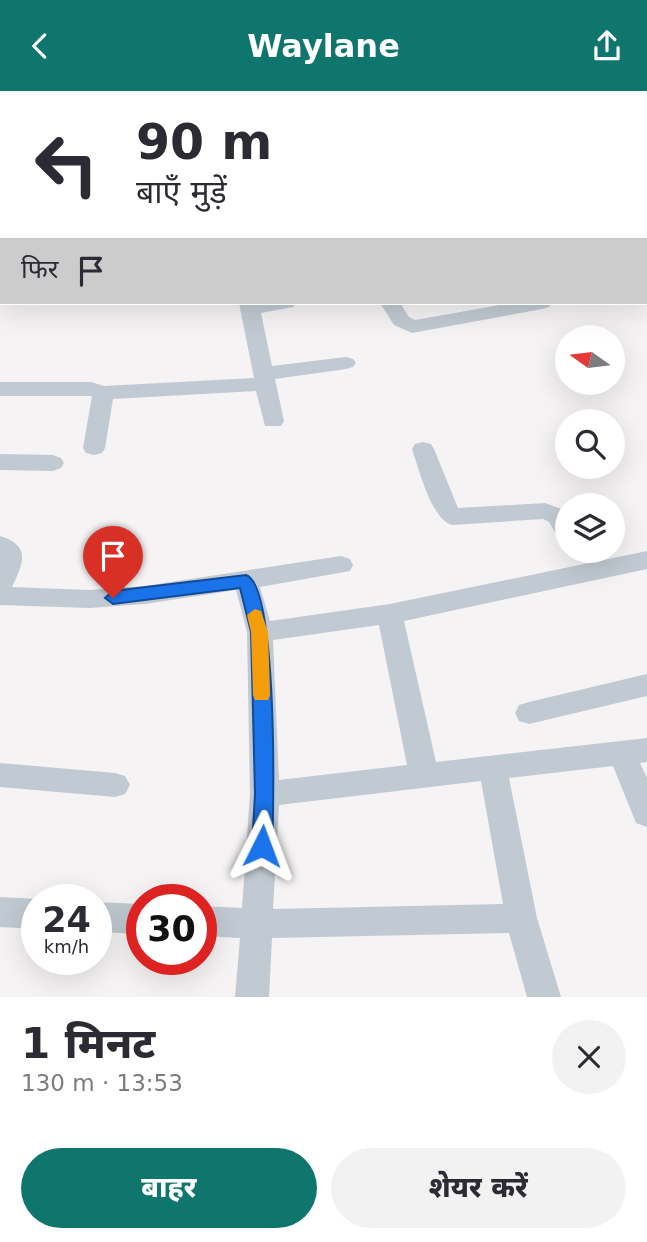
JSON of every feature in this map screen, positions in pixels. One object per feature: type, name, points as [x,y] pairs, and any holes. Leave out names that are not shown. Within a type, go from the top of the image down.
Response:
[{"type":"street","points":[[391,305],[401,321],[412,327],[504,306]]},
{"type":"street","points":[[250,306],[273,421]]},
{"type":"street","points":[[0,389],[92,389],[103,393],[265,379],[346,363]]},
{"type":"street","points":[[94,448],[103,393]]},
{"type":"street","points":[[423,449],[448,513],[452,517],[545,511],[555,515]]},
{"type":"street","points":[[0,462],[53,463]]},
{"type":"street","points":[[0,545],[10,551],[10,561],[0,585]]},
{"type":"street","points":[[260,632],[390,614],[579,563]]},
{"type":"street","points":[[602,563],[642,568]]},
{"type":"street","points":[[0,596],[113,598],[246,581],[341,565]]},
{"type":"street","points":[[246,581],[260,632],[265,794],[252,997]]},
{"type":"street","points":[[390,614],[424,776]]},
{"type":"street","points":[[529,713],[647,685]]},
{"type":"street","points":[[265,794],[634,751],[647,814]]},
{"type":"street","points":[[493,769],[521,918],[544,997]]},
{"type":"street","points":[[0,775],[115,785]]},
{"type":"street","points":[[0,912],[21,913]]},
{"type":"street","points":[[217,923],[521,918]]},
{"type":"slow traffic","points":[[255,615],[260,632],[262,695]]},
{"type":"route","points":[[113,598],[246,581],[260,632],[265,794],[262,846]]}]
